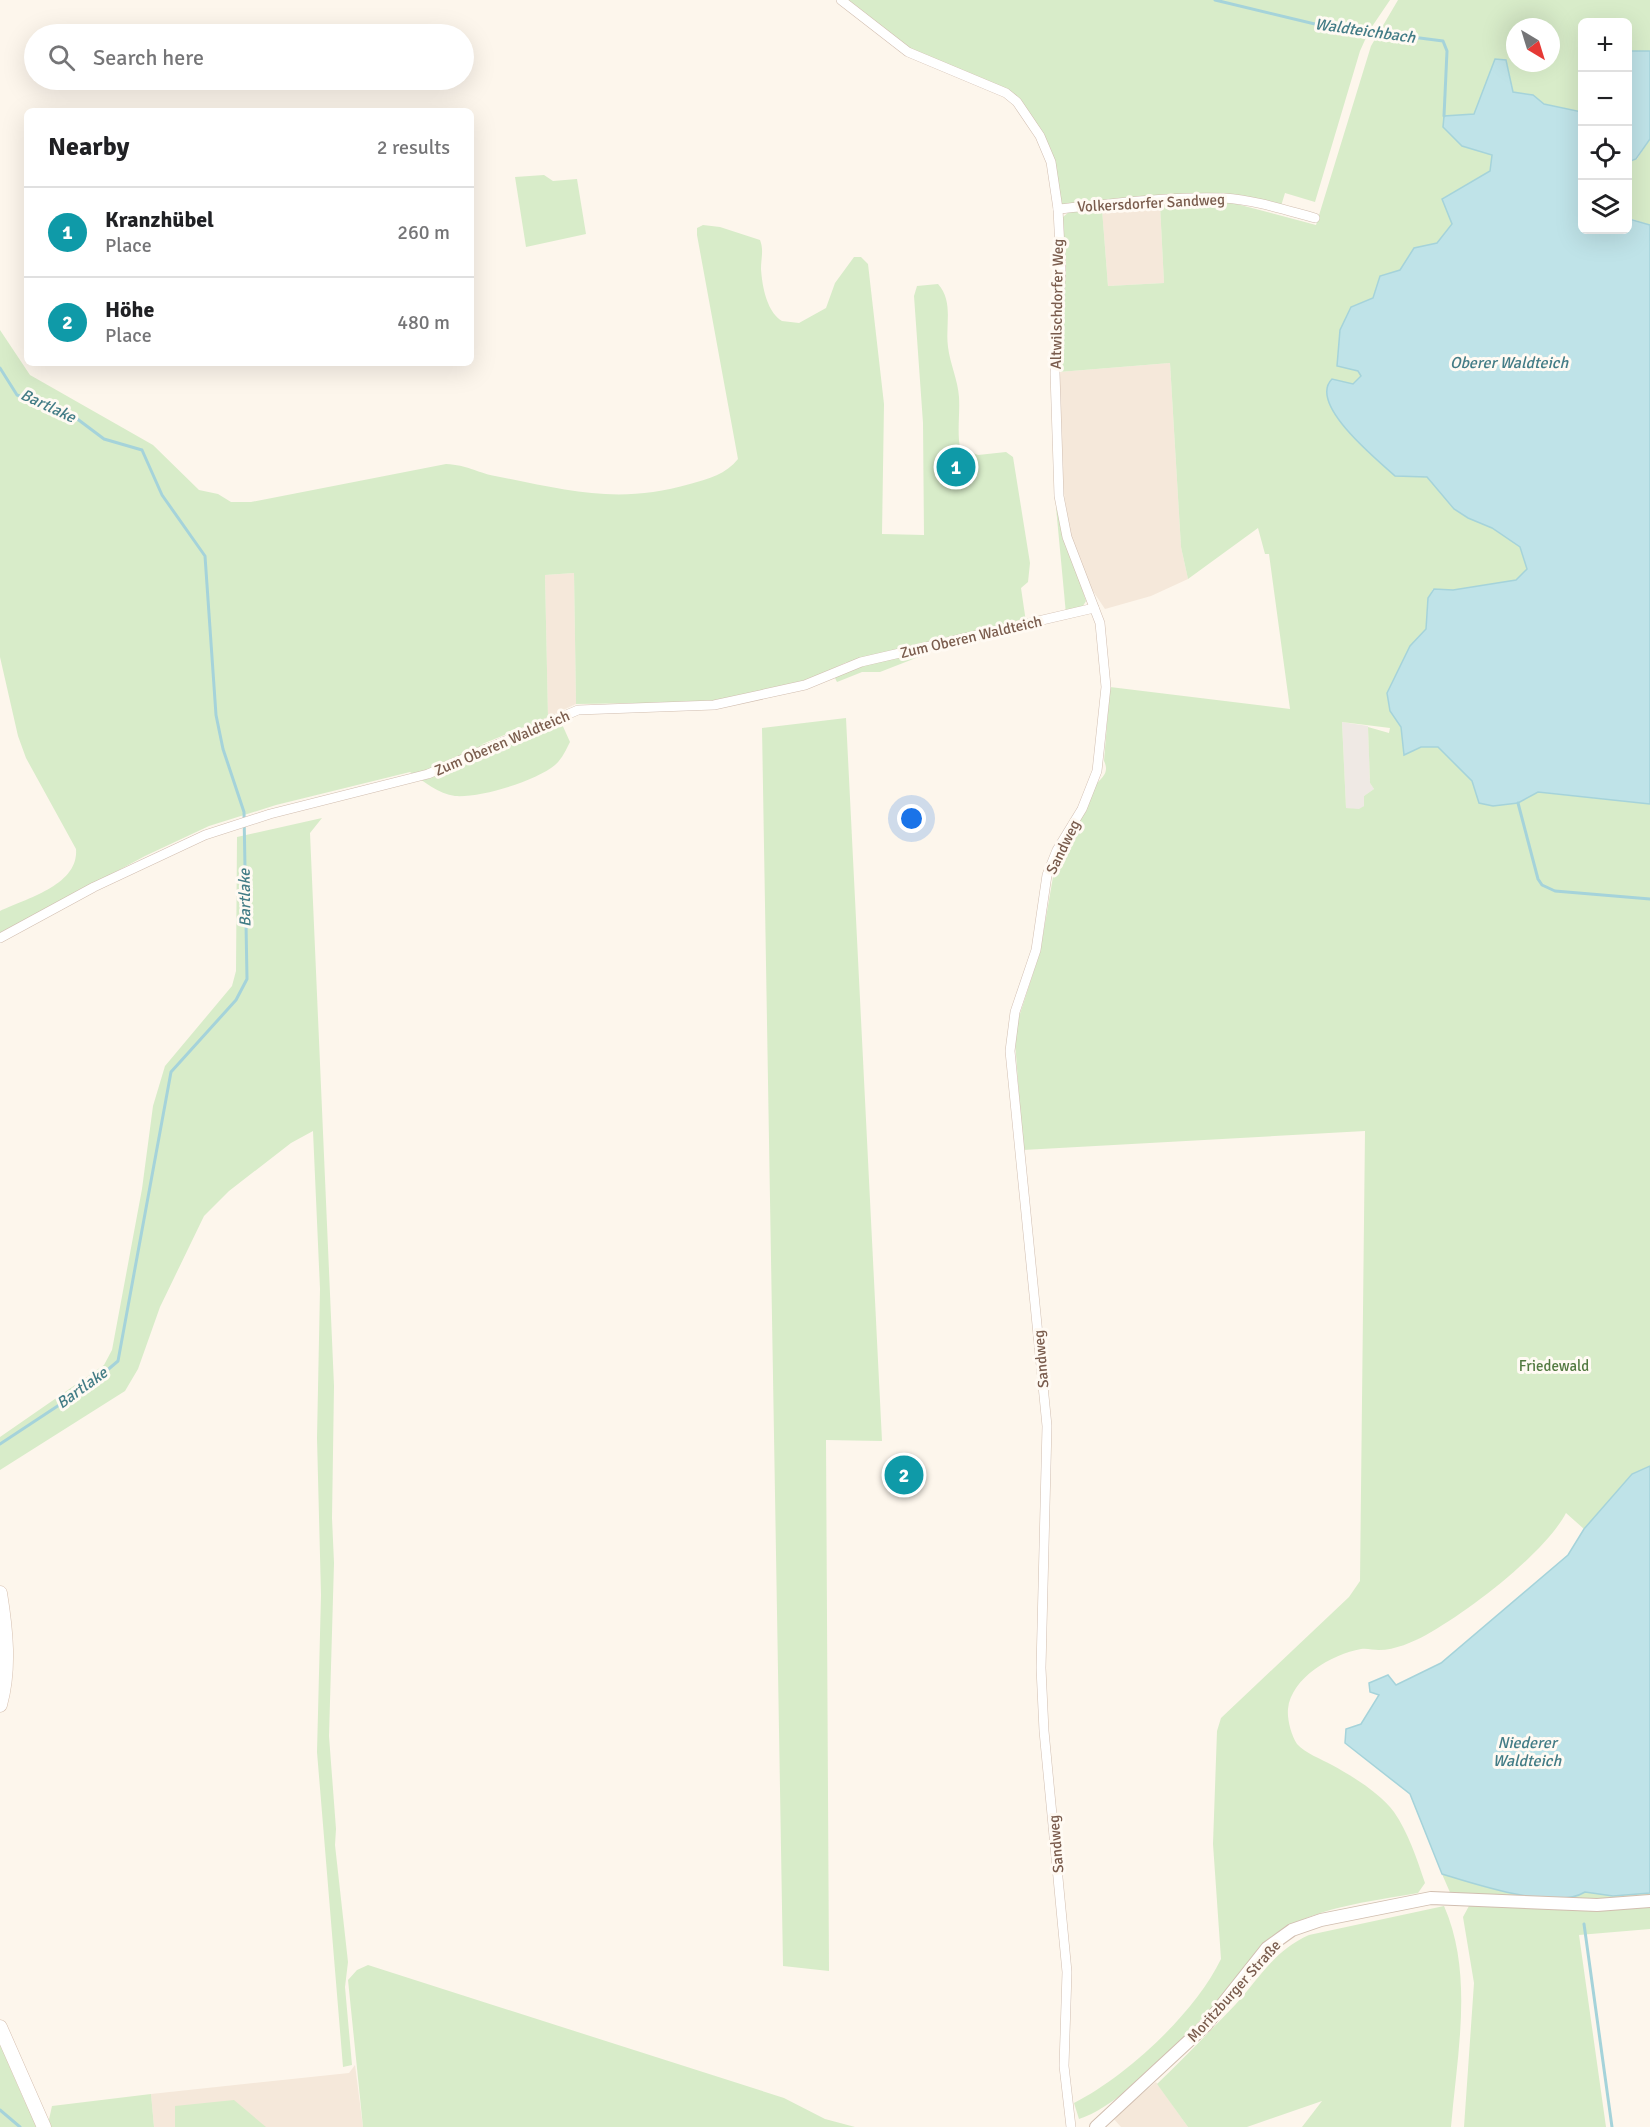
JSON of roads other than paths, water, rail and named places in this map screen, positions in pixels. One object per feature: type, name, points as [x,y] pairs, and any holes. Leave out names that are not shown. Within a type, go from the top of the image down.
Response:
[{"type":"main road","points":[[0,1593],[6,1651],[6,1675],[0,1705]]},
{"type":"main road","points":[[0,2027],[44,2127]]},
{"type":"street","name":"Altwilschdorfer Weg","points":[[841,0],[908,52],[990,83],[1017,102],[1040,136],[1051,162],[1058,208],[1061,269],[1055,373],[1059,496],[1067,537],[1094,608]]},
{"type":"street","name":"Volkersdorfer Sandweg","points":[[1058,208],[1225,198],[1260,203],[1315,218]]},
{"type":"street","name":"Zum Oberen Waldteich","points":[[0,938],[114,877],[206,835],[244,822],[428,774],[578,710],[714,705],[805,686],[861,662],[1094,608]]},
{"type":"street","name":"Sandweg","points":[[1071,2127],[1064,2066],[1067,1972],[1044,1731],[1041,1668],[1047,1426],[1010,1051],[1015,1012],[1036,950],[1047,875],[1090,792],[1097,771],[1106,672],[1100,623],[1094,608]]},
{"type":"street","name":"Moritzburger Straße","points":[[1096,2127],[1206,2025],[1267,1948],[1306,1924],[1431,1898],[1597,1905],[1650,1902]]},
{"type":"water","points":[[1632,51],[1650,51],[1650,139],[1636,159],[1632,160]]},
{"type":"water","name":"Oberer Waldteich","points":[[1495,59],[1506,60],[1506,72],[1509,72],[1513,92],[1533,95],[1544,104],[1578,111],[1578,234],[1632,234],[1632,220],[1650,225],[1650,804],[1538,792],[1518,803],[1493,806],[1479,803],[1472,781],[1438,747],[1421,747],[1404,755],[1401,727],[1390,711],[1387,693],[1410,646],[1426,629],[1428,598],[1434,589],[1453,590],[1516,580],[1527,569],[1520,547],[1492,528],[1454,509],[1427,477],[1395,476],[1348,431],[1329,403],[1327,390],[1332,379],[1353,384],[1361,376],[1358,371],[1337,366],[1340,330],[1351,307],[1373,298],[1380,276],[1400,270],[1414,248],[1437,243],[1452,224],[1442,199],[1490,171],[1492,155],[1462,146],[1443,127],[1444,116],[1474,114]]},
{"type":"water","name":"Niederer Waldteich","points":[[1650,1466],[1650,1893],[1613,1896],[1585,1892],[1572,1897],[1555,1899],[1515,1894],[1442,1874],[1410,1794],[1345,1743],[1346,1729],[1361,1724],[1379,1695],[1370,1692],[1369,1683],[1388,1675],[1396,1685],[1441,1663],[1568,1555],[1584,1529],[1632,1474]]},
{"type":"waterway","name":"Waldteichbach","points":[[1215,0],[1319,25],[1443,41],[1447,51],[1444,116]]},
{"type":"waterway","name":"Bartlake","points":[[0,368],[17,395],[68,412],[104,439],[142,450],[162,495],[205,556],[216,715],[223,749],[244,812],[247,979],[236,1000],[171,1072],[118,1361],[91,1384],[0,1444]]},
{"type":"waterway","points":[[1518,803],[1538,879],[1542,885],[1555,891],[1650,899]]},
{"type":"waterway","points":[[1584,1924],[1612,2127]]},
{"type":"waterway","points":[[0,2110],[20,2127]]},
{"type":"place","name":"Kranzhübel","points":[[956,467]]},
{"type":"place","name":"Höhe","points":[[904,1475]]},
{"type":"park label","name":"Friedewald","points":[[1554,1366]]}]
